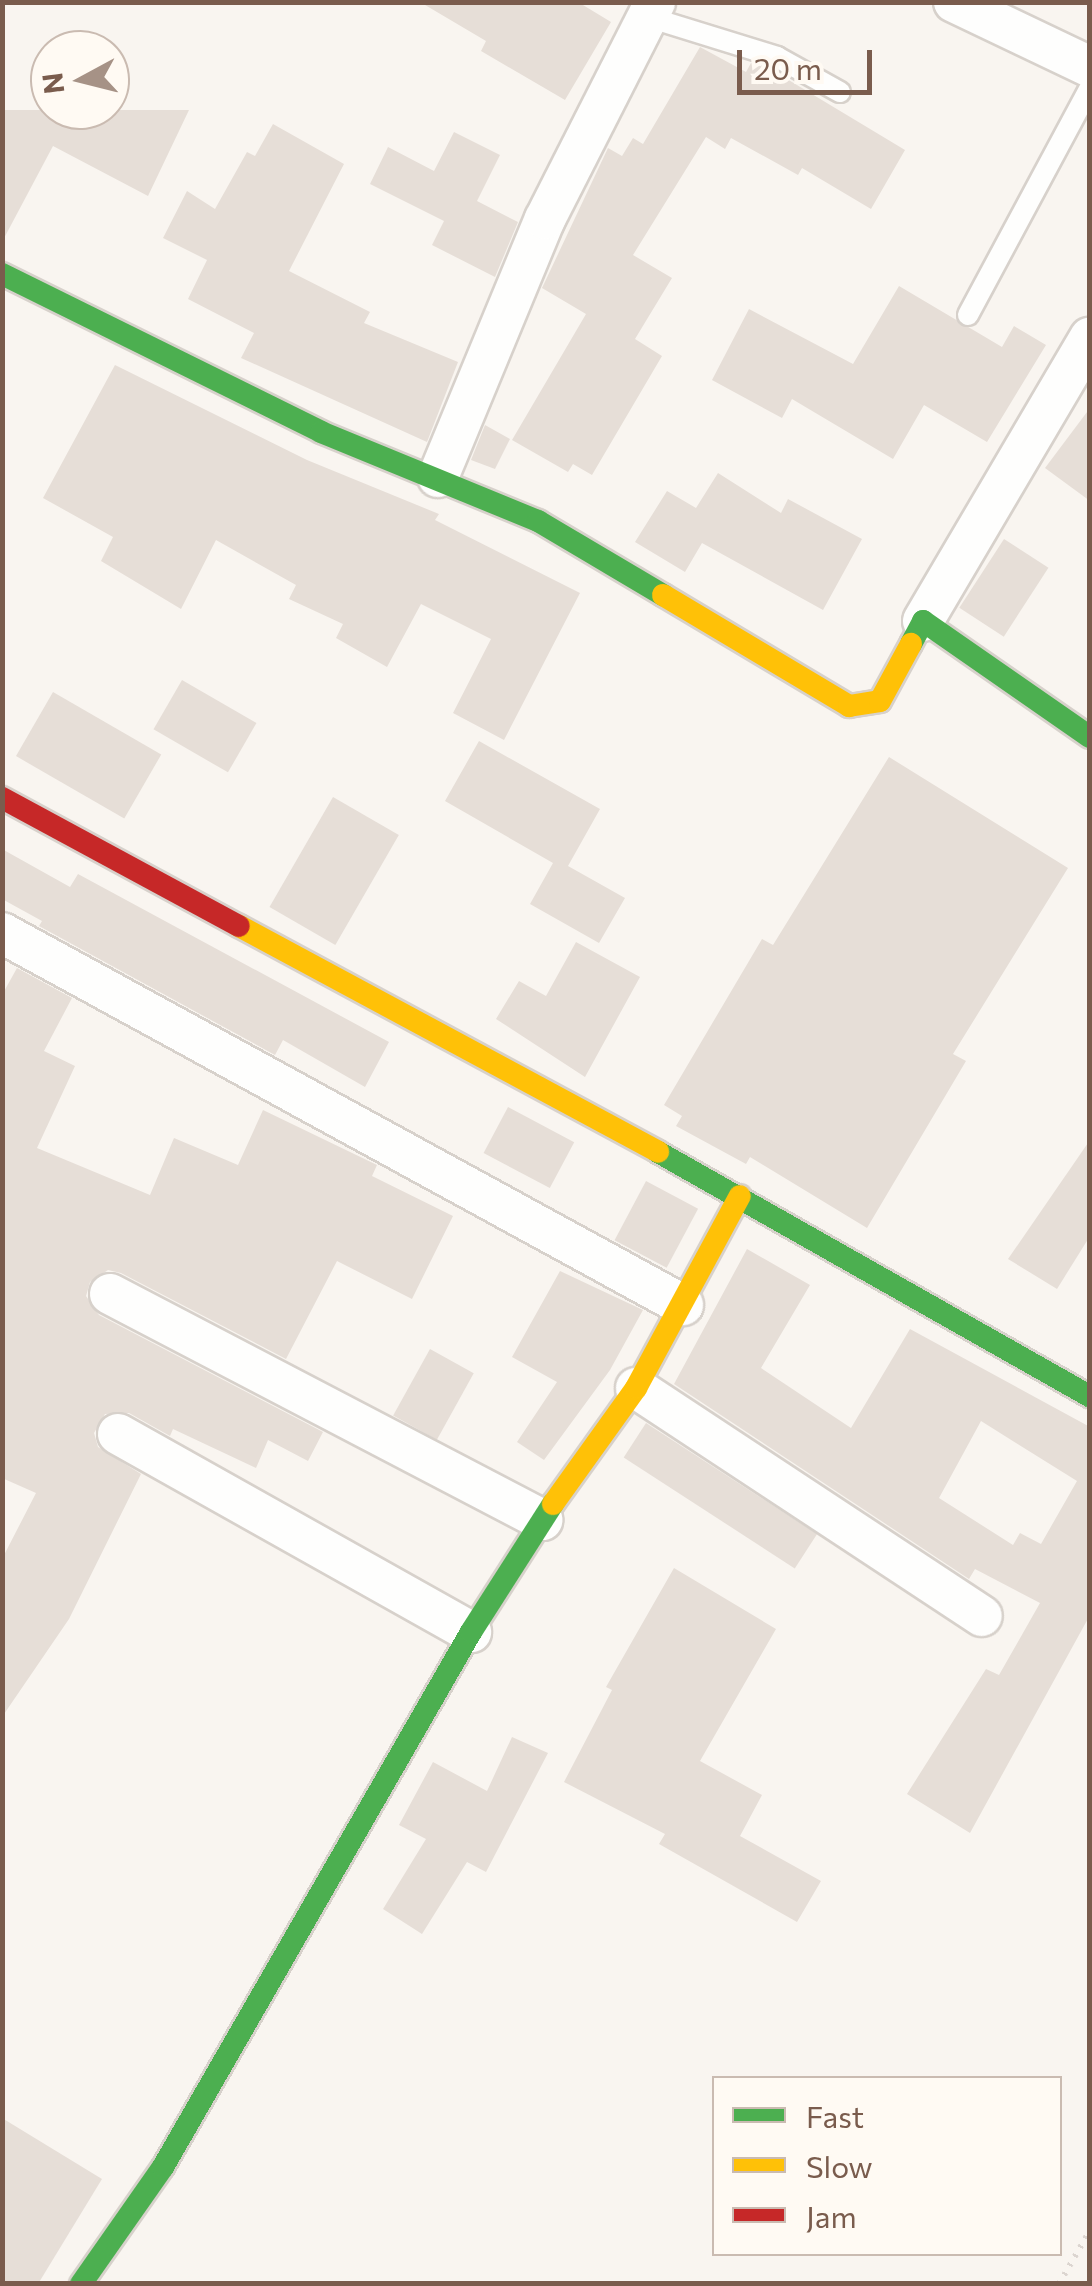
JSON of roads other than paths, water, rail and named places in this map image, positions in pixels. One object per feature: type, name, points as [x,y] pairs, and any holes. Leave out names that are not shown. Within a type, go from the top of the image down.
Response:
[{"type":"street","points":[[954,2],[1090,67]]},
{"type":"street","points":[[438,478],[545,219],[652,10]]},
{"type":"street","points":[[2,274],[321,432],[538,521],[849,706],[880,701],[1090,337]]},
{"type":"street","points":[[923,621],[1090,737]]},
{"type":"street","points":[[2,798],[740,1196],[1090,1396]]},
{"type":"street","points":[[2,933],[683,1305]]},
{"type":"street","points":[[80,2284],[163,2166],[471,1632],[543,1520],[636,1388],[740,1196]]},
{"type":"street","points":[[110,1294],[543,1520]]},
{"type":"street","points":[[636,1388],[982,1616]]},
{"type":"street","points":[[118,1434],[471,1632]]},
{"type":"lane","points":[[652,10],[777,58],[840,92]]},
{"type":"lane","points":[[968,315],[1090,87]]}]
